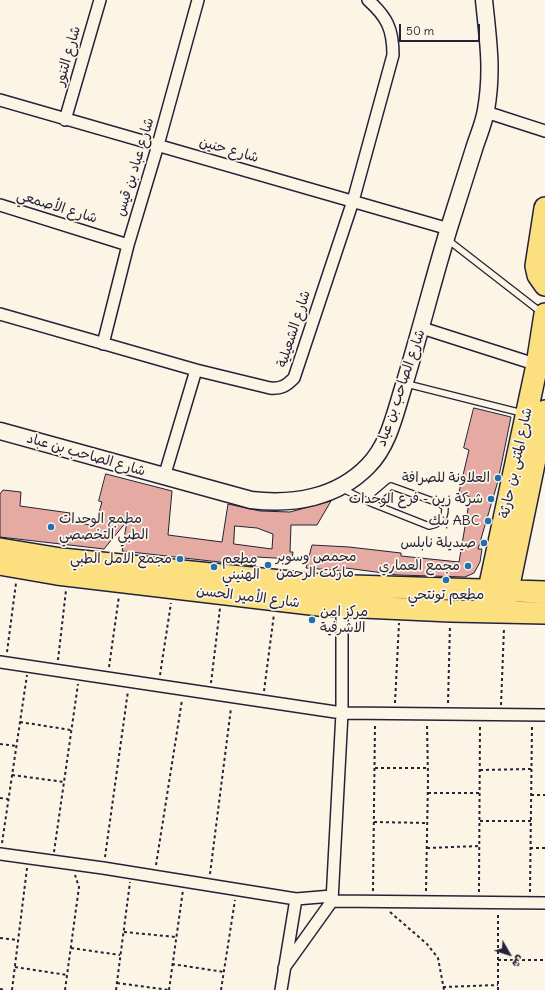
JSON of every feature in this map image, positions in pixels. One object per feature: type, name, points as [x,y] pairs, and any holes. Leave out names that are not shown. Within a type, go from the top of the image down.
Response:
[{"type":"highway","points":[[545,208],[536,266],[538,275],[545,285]]},
{"type":"highway","name":"شارع المثنى بن حارثة","points":[[494,612],[536,412],[545,315]]},
{"type":"highway","name":"شارع الأمير الحسن","points":[[0,549],[61,559],[320,595],[342,607],[545,613]]},
{"type":"highway","points":[[463,591],[472,587],[504,565],[522,579],[543,592]]},
{"type":"highway","name":"شارع الأمير الحسن","points":[[9,566],[67,575],[276,600],[320,595],[463,591],[543,592]]},
{"type":"street","name":"شارع التنور","points":[[65,120],[100,0]]},
{"type":"street","name":"شارع عباد بن قيس","points":[[103,344],[128,244],[158,145],[198,0]]},
{"type":"street","name":"شارع الشعيلية","points":[[0,314],[196,370],[277,389],[288,384],[294,378],[352,201],[393,55],[393,39],[389,26],[381,12],[368,0]]},
{"type":"street","name":"شارع الصاحب بن عباد","points":[[0,431],[235,497],[267,502],[306,500],[339,487],[360,474],[376,456],[388,434],[422,328],[447,234],[486,112],[491,51],[484,0]]},
{"type":"street","name":"شارع حنين","points":[[0,100],[65,120],[158,145],[352,201],[447,234]]},
{"type":"street","points":[[486,112],[545,131]]},
{"type":"street","name":"شارع الأصمعي","points":[[0,205],[128,244]]},
{"type":"street","points":[[422,328],[541,366]]},
{"type":"street","points":[[164,477],[196,370]]},
{"type":"street","points":[[284,968],[332,899],[342,713],[342,607]]},
{"type":"street","points":[[3,663],[232,698],[342,713],[545,715]]},
{"type":"street","points":[[0,854],[103,868],[296,899],[332,899],[375,902],[545,903]]},
{"type":"street","points":[[281,990],[296,899]]},
{"type":"lane","points":[[447,234],[545,315]]},
{"type":"lane","points":[[404,384],[536,412]]},
{"type":"lane","points":[[339,487],[371,504],[429,526],[437,525],[442,521],[445,514],[445,508],[441,504],[391,486],[371,504]]},
{"type":"path","points":[[3,663],[9,566]]},
{"type":"path","points":[[56,671],[67,575]]},
{"type":"path","points":[[107,678],[122,582]]},
{"type":"path","points":[[159,686],[173,588]]},
{"type":"path","points":[[209,694],[221,594]]},
{"type":"path","points":[[262,702],[276,600]]},
{"type":"path","points":[[395,714],[399,609]]},
{"type":"path","points":[[448,714],[451,611]]},
{"type":"path","points":[[494,612],[501,714]]},
{"type":"path","points":[[0,854],[28,666]]},
{"type":"path","points":[[53,861],[79,674]]},
{"type":"path","points":[[103,868],[130,682]]},
{"type":"path","points":[[154,876],[183,690]]},
{"type":"path","points":[[209,885],[232,698]]},
{"type":"path","points":[[375,714],[375,902],[427,944],[438,958],[444,990]]},
{"type":"path","points":[[426,902],[428,793],[427,714]]},
{"type":"path","points":[[479,903],[480,714]]},
{"type":"path","points":[[530,903],[532,715]]},
{"type":"path","points":[[20,722],[71,730]]},
{"type":"path","points":[[0,744],[16,746]]},
{"type":"path","points":[[375,768],[428,768]]},
{"type":"path","points":[[480,770],[531,769]]},
{"type":"path","points":[[12,775],[64,782]]},
{"type":"path","points":[[428,793],[480,793]]},
{"type":"path","points":[[531,795],[545,795]]},
{"type":"path","points":[[0,798],[8,799]]},
{"type":"path","points":[[479,821],[530,821]]},
{"type":"path","points":[[374,822],[427,823]]},
{"type":"path","points":[[427,848],[479,846]]},
{"type":"path","points":[[530,848],[545,848]]},
{"type":"path","points":[[12,990],[29,858]]},
{"type":"path","points":[[65,990],[79,886],[70,864]]},
{"type":"path","points":[[116,990],[132,873]]},
{"type":"path","points":[[117,983],[169,990],[184,881]]},
{"type":"path","points":[[221,990],[236,889]]},
{"type":"path","points":[[498,903],[498,990]]},
{"type":"path","points":[[124,932],[176,938]]},
{"type":"path","points":[[0,938],[18,940]]},
{"type":"path","points":[[71,948],[120,955]]},
{"type":"path","points":[[498,960],[545,960]]},
{"type":"path","points":[[172,964],[224,972]]},
{"type":"path","points":[[14,967],[67,975]]},
{"type":"path","points":[[443,986],[498,985]]},
{"type":"path","points":[[0,989],[5,990]]},
{"type":"building","points":[[474,408],[511,417],[498,481],[478,549],[482,549],[480,562],[474,573],[465,577],[398,575],[346,568],[345,571],[306,568],[312,545],[349,547],[401,553],[401,556],[459,562],[470,497],[459,492],[469,450],[464,448]]},
{"type":"building","points":[[106,474],[172,491],[168,535],[222,542],[228,504],[260,511],[290,512],[331,501],[317,525],[291,525],[290,552],[293,552],[292,559],[257,557],[255,566],[122,551],[127,521],[104,549],[0,537],[0,494],[3,490],[21,492],[20,506],[70,513],[69,521],[95,526],[102,502],[99,501]],"holes":[[[235,526],[257,528],[273,534],[272,549],[234,544]]]},
{"type":"place","name":"العلاونة للصرافة","points":[[498,478]]},
{"type":"place","name":"شركة زين - فرع الوحدات","points":[[491,499]]},
{"type":"place","name":"بنك ABC","points":[[488,521]]},
{"type":"place","name":"مطمع الوحدات الطبي التخصصي","points":[[51,527]]},
{"type":"place","name":"صيديلة نابلس","points":[[484,543]]},
{"type":"place","name":"مجمع الامل الطبي","points":[[180,559]]},
{"type":"place","name":"محمص وسوبر ماركت الرحمن","points":[[268,565]]},
{"type":"place","name":"مجمع العماري","points":[[468,566]]},
{"type":"place","name":"مطعم الهنيني","points":[[214,567]]},
{"type":"place","name":"مطعم تونتحي","points":[[446,580]]},
{"type":"place","name":"مركز امن الاشرفية","points":[[312,620]]}]
